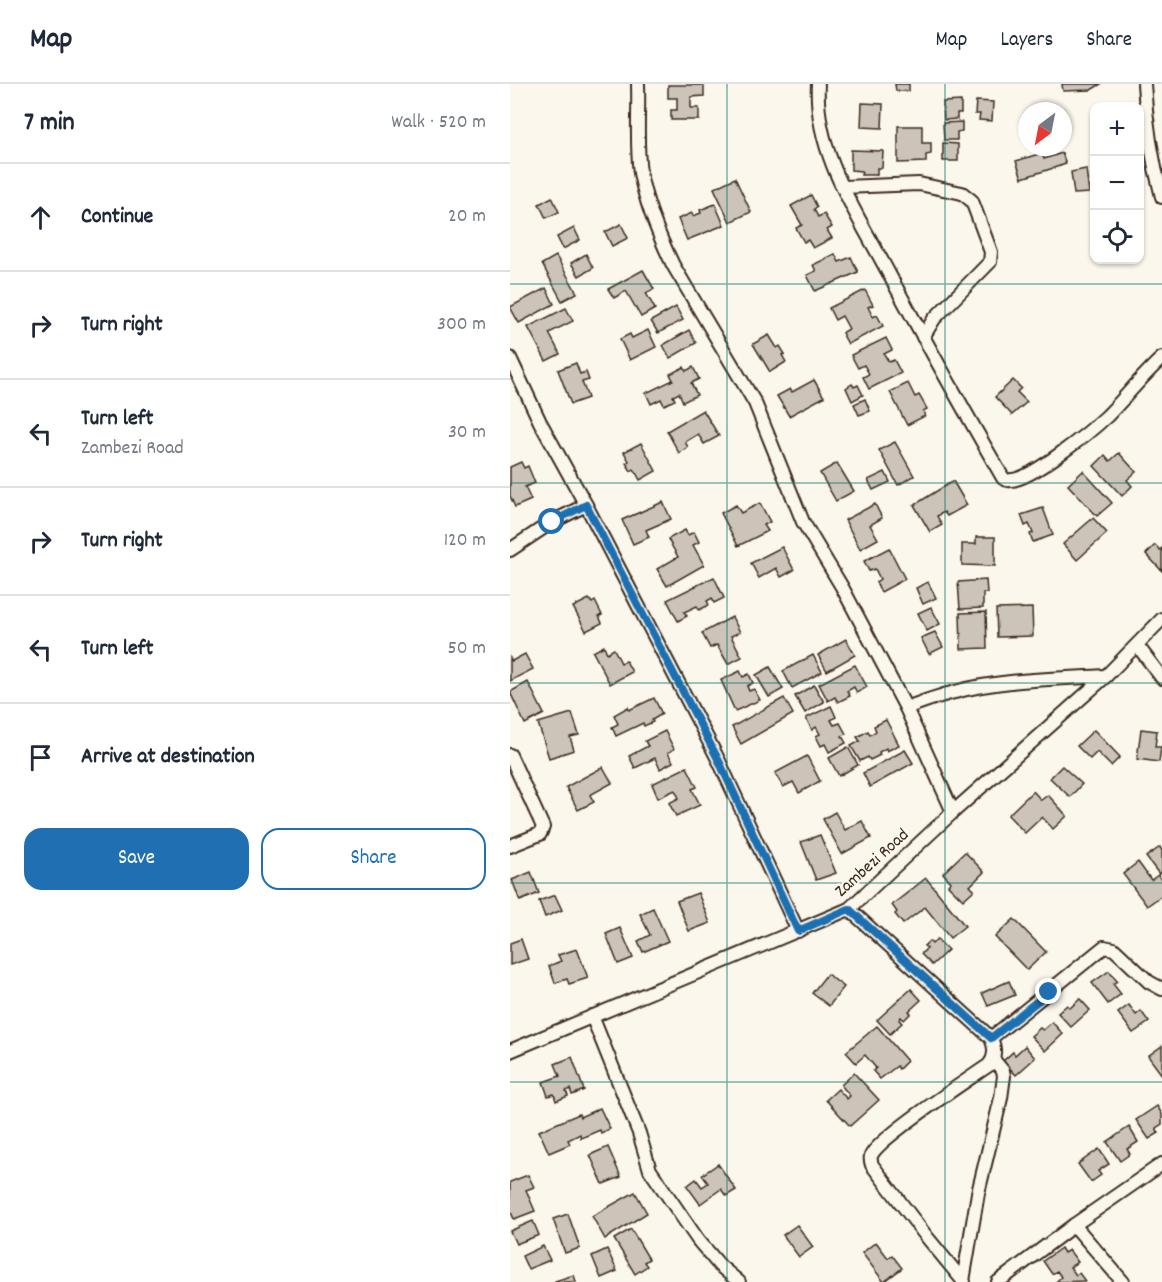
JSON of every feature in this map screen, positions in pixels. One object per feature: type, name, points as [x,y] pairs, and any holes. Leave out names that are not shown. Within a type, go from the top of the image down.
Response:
[{"type":"street","points":[[638,84],[640,171],[648,203],[665,247],[677,272],[755,403],[803,522],[842,587],[906,708],[953,812]]},
{"type":"street","points":[[818,84],[820,125],[843,187],[923,337],[1003,478],[1009,481],[1016,480],[1041,466],[1084,436],[1162,358]]},
{"type":"street","points":[[1144,84],[1145,108],[1154,168],[1162,197]]},
{"type":"street","points":[[843,187],[919,184],[962,193],[972,201],[991,252],[990,262],[934,319],[923,337]]},
{"type":"street","points":[[510,357],[540,422],[586,505],[719,761],[798,931]]},
{"type":"street","points":[[510,550],[552,522],[586,505]]},
{"type":"street","name":"Zambezi Road","points":[[510,1051],[849,909],[953,812],[1106,676],[1162,619]]},
{"type":"street","points":[[1137,645],[1162,678]]},
{"type":"street","points":[[906,708],[974,688],[1063,678],[1106,676]]},
{"type":"street","points":[[510,755],[543,827],[540,834],[510,846]]},
{"type":"street","points":[[849,909],[991,1038],[994,1050],[993,1059],[989,1065],[896,1131],[872,1154],[870,1159],[898,1201],[963,1281]]},
{"type":"street","points":[[991,1038],[1104,947],[1114,949],[1149,982],[1162,990]]},
{"type":"street","points":[[592,1016],[639,1133],[650,1170],[680,1217],[698,1240],[720,1266],[739,1282]]},
{"type":"street","points":[[963,1281],[978,1193],[1002,1091],[1003,1071],[993,1059]]},
{"type":"street","points":[[998,1282],[1074,1225],[1162,1164]]},
{"type":"street","points":[[1074,1225],[1123,1282]]},
{"type":"building","points":[[895,84],[909,84],[909,91],[896,91]]},
{"type":"building","points":[[1062,84],[1101,84],[1091,90],[1063,91]]},
{"type":"building","points":[[668,85],[704,85],[704,96],[691,97],[691,108],[699,108],[699,120],[671,120],[671,110],[677,110],[677,98],[668,98]]},
{"type":"building","points":[[961,101],[961,113],[957,113],[957,119],[944,120],[943,102]]},
{"type":"building","points":[[976,101],[993,102],[992,121],[979,120],[980,114],[975,114]]},
{"type":"building","points":[[862,103],[883,104],[882,128],[861,127]]},
{"type":"building","points":[[962,122],[962,131],[957,132],[957,140],[944,140],[943,123]]},
{"type":"building","points":[[898,126],[922,126],[922,143],[931,143],[931,154],[926,155],[926,162],[898,163]]},
{"type":"building","points":[[943,143],[958,144],[958,161],[943,161]]},
{"type":"building","points":[[851,150],[883,151],[882,168],[877,168],[877,175],[861,175],[862,171],[851,170]]},
{"type":"building","points":[[1032,156],[1043,156],[1044,159],[1063,156],[1066,164],[1022,178],[1016,161]]},
{"type":"building","points":[[1086,169],[1089,193],[1074,194],[1071,172]]},
{"type":"building","points":[[735,178],[751,212],[730,222],[714,188]]},
{"type":"building","points":[[811,195],[817,207],[814,209],[818,217],[824,214],[832,227],[827,230],[832,238],[813,248],[808,240],[804,242],[796,228],[802,225],[791,206]]},
{"type":"building","points":[[552,197],[559,212],[546,218],[539,204]]},
{"type":"building","points":[[715,204],[724,225],[687,240],[678,219],[692,213],[693,216],[701,213],[700,210]]},
{"type":"building","points":[[621,224],[628,238],[612,246],[605,232]]},
{"type":"building","points":[[574,228],[580,240],[563,249],[557,237]]},
{"type":"building","points":[[586,254],[593,268],[579,276],[571,263]]},
{"type":"building","points":[[835,254],[839,262],[851,257],[858,272],[815,291],[807,275],[816,271],[813,265]]},
{"type":"building","points":[[556,256],[577,293],[562,301],[542,264]]},
{"type":"building","points":[[643,270],[654,289],[646,293],[655,309],[641,317],[626,291],[614,298],[608,289]]},
{"type":"building","points":[[546,288],[554,304],[519,323],[510,307]]},
{"type":"building","points":[[865,290],[873,305],[868,307],[873,317],[877,315],[883,326],[848,344],[842,333],[849,329],[842,316],[835,320],[829,308]]},
{"type":"building","points":[[676,307],[683,320],[658,333],[651,321]]},
{"type":"building","points":[[566,308],[573,321],[549,333],[560,354],[546,361],[528,327]]},
{"type":"building","points":[[648,330],[656,347],[630,360],[620,339],[630,334],[632,338]]},
{"type":"building","points":[[689,330],[696,343],[670,358],[663,345]]},
{"type":"building","points":[[769,335],[777,348],[780,346],[785,354],[782,355],[786,362],[770,372],[753,344]]},
{"type":"building","points":[[886,338],[892,350],[884,354],[889,362],[894,360],[901,373],[869,389],[863,377],[869,374],[864,365],[858,368],[851,355]]},
{"type":"building","points":[[576,363],[580,374],[586,372],[589,380],[582,382],[588,398],[571,404],[558,370]]},
{"type":"building","points":[[684,367],[686,371],[693,367],[699,379],[691,383],[697,395],[683,402],[679,393],[673,396],[675,400],[664,405],[661,399],[651,404],[646,393],[673,380],[670,374]]},
{"type":"building","points":[[814,380],[824,397],[789,416],[777,396],[790,389],[792,392]]},
{"type":"building","points":[[1013,380],[1021,388],[1017,392],[1027,402],[1012,415],[995,397]]},
{"type":"building","points":[[908,383],[915,397],[919,395],[927,409],[923,411],[925,416],[907,425],[890,392]]},
{"type":"building","points":[[852,384],[854,387],[858,385],[863,395],[852,401],[846,388]]},
{"type":"building","points":[[865,399],[870,411],[859,415],[854,404]]},
{"type":"building","points":[[703,410],[719,436],[704,444],[698,434],[685,442],[688,447],[679,453],[667,431]]},
{"type":"building","points":[[895,442],[914,476],[898,485],[879,450]]},
{"type":"building","points":[[641,443],[656,471],[640,480],[634,469],[631,471],[626,463],[629,461],[624,452]]},
{"type":"building","points":[[1119,453],[1136,472],[1127,480],[1132,486],[1122,496],[1094,466],[1105,455],[1110,461]]},
{"type":"building","points":[[521,462],[524,468],[528,466],[535,483],[525,487],[531,500],[515,507],[510,496],[510,467]]},
{"type":"building","points":[[837,463],[854,491],[836,501],[820,473]]},
{"type":"building","points":[[1083,471],[1112,503],[1097,516],[1068,485]]},
{"type":"building","points":[[885,472],[890,482],[873,490],[868,480]]},
{"type":"building","points":[[953,481],[967,505],[947,516],[944,512],[937,516],[942,525],[930,532],[914,505]]},
{"type":"building","points":[[663,502],[671,519],[646,530],[649,537],[633,544],[622,520]]},
{"type":"building","points":[[760,503],[770,522],[764,525],[768,531],[738,546],[721,513],[736,505],[741,513]]},
{"type":"building","points":[[875,504],[882,518],[870,525],[878,539],[860,549],[845,520]]},
{"type":"building","points":[[1043,508],[1053,535],[1033,542],[1030,534],[1033,533],[1029,524],[1025,526],[1021,515]]},
{"type":"building","points":[[1093,518],[1107,533],[1077,560],[1063,544]]},
{"type":"building","points":[[685,530],[688,535],[694,532],[699,542],[693,545],[704,565],[667,586],[657,569],[678,557],[668,539]]},
{"type":"building","points":[[976,537],[995,537],[995,566],[962,565],[962,544],[976,544]]},
{"type":"building","points":[[1155,545],[1160,550],[1162,548],[1162,571],[1146,554]]},
{"type":"building","points":[[782,547],[794,570],[781,577],[776,568],[759,578],[751,563]]},
{"type":"building","points":[[889,548],[905,579],[881,592],[876,582],[880,579],[875,569],[869,571],[864,561]]},
{"type":"building","points":[[714,577],[724,598],[714,603],[712,598],[707,601],[709,605],[699,610],[697,606],[684,612],[687,616],[678,621],[667,600]]},
{"type":"building","points":[[986,580],[987,593],[983,593],[983,608],[960,609],[958,582]]},
{"type":"building","points":[[928,582],[936,598],[923,604],[916,588]]},
{"type":"building","points":[[589,599],[592,603],[595,601],[602,615],[599,616],[602,623],[586,631],[573,607]]},
{"type":"building","points":[[931,607],[940,624],[927,631],[918,613]]},
{"type":"building","points":[[1032,608],[1033,636],[997,637],[996,609]]},
{"type":"building","points":[[986,612],[987,648],[961,649],[960,613]]},
{"type":"building","points":[[732,617],[740,632],[731,636],[742,657],[728,664],[717,645],[710,648],[702,633]]},
{"type":"building","points":[[935,632],[943,647],[929,654],[921,638]]},
{"type":"building","points":[[846,639],[855,655],[827,671],[818,655]]},
{"type":"building","points":[[604,646],[607,653],[614,649],[621,663],[626,661],[632,672],[610,684],[593,652]]},
{"type":"building","points":[[525,654],[533,669],[510,681],[510,658],[512,661]]},
{"type":"building","points":[[813,655],[822,672],[792,688],[783,671]]},
{"type":"building","points":[[855,665],[867,687],[857,693],[854,687],[847,691],[850,696],[838,702],[835,697],[828,701],[819,684]]},
{"type":"building","points":[[770,667],[783,689],[769,697],[756,675]]},
{"type":"building","points":[[740,671],[743,677],[749,674],[753,683],[747,686],[749,691],[754,689],[760,700],[735,711],[721,680]]},
{"type":"building","points":[[528,682],[544,714],[525,724],[510,692]]},
{"type":"building","points":[[814,685],[824,702],[805,713],[795,696]]},
{"type":"building","points":[[654,698],[662,714],[652,720],[653,722],[644,726],[643,723],[616,736],[612,727],[618,724],[614,715],[628,707],[629,710]]},
{"type":"building","points":[[784,698],[793,714],[741,744],[732,727]]},
{"type":"building","points":[[831,706],[836,717],[831,720],[834,725],[840,723],[846,734],[842,736],[846,743],[829,752],[825,744],[821,746],[816,736],[820,734],[816,727],[812,730],[806,718]]},
{"type":"building","points":[[572,713],[579,735],[570,737],[574,750],[549,758],[538,723]]},
{"type":"building","points":[[886,720],[899,745],[887,751],[886,748],[879,752],[880,755],[870,760],[868,757],[860,761],[851,746],[860,741],[857,737],[868,731],[870,735],[876,731],[874,726]]},
{"type":"building","points":[[1141,729],[1157,731],[1155,747],[1161,747],[1159,762],[1137,759]]},
{"type":"building","points":[[1094,730],[1120,757],[1111,766],[1097,752],[1090,759],[1077,746]]},
{"type":"building","points":[[665,731],[674,749],[668,753],[673,762],[660,769],[655,758],[635,768],[629,756],[648,746],[645,741]]},
{"type":"building","points":[[848,747],[858,765],[839,776],[829,758]]},
{"type":"building","points":[[905,750],[913,763],[870,787],[863,773]]},
{"type":"building","points":[[807,756],[820,781],[799,793],[793,782],[783,787],[775,773]]},
{"type":"building","points":[[1062,766],[1082,784],[1070,797],[1050,778]]},
{"type":"building","points":[[603,767],[612,783],[590,795],[594,802],[578,810],[566,787]]},
{"type":"building","points":[[687,767],[697,787],[692,789],[700,805],[676,816],[669,803],[679,798],[675,790],[658,798],[652,784]]},
{"type":"building","points":[[1033,791],[1041,800],[1048,795],[1067,816],[1053,829],[1042,817],[1025,833],[1008,815]]},
{"type":"building","points":[[835,812],[845,830],[862,821],[871,838],[842,854],[823,819]]},
{"type":"building","points":[[820,835],[836,873],[816,880],[801,842]]},
{"type":"building","points":[[1160,847],[1162,871],[1159,874],[1146,857]]},
{"type":"building","points":[[965,852],[984,872],[970,886],[974,890],[963,900],[948,885],[951,882],[943,873]]},
{"type":"building","points":[[1138,862],[1151,880],[1158,875],[1162,881],[1162,895],[1147,906],[1123,874]]},
{"type":"building","points":[[531,872],[539,893],[520,901],[512,880]]},
{"type":"building","points":[[926,878],[965,926],[950,938],[925,907],[903,924],[895,914],[897,912],[892,905]]},
{"type":"building","points":[[698,893],[710,923],[689,931],[677,901]]},
{"type":"building","points":[[555,895],[562,910],[545,917],[539,901]]},
{"type":"building","points":[[653,908],[668,941],[643,952],[638,941],[650,935],[640,914]]},
{"type":"building","points":[[1014,919],[1046,952],[1027,970],[995,937]]},
{"type":"building","points":[[620,928],[633,958],[618,964],[606,934]]},
{"type":"building","points":[[521,939],[528,959],[510,965],[510,943]]},
{"type":"building","points":[[937,939],[948,950],[932,965],[921,954],[927,948],[924,946],[929,941],[932,944]]},
{"type":"building","points":[[577,949],[588,978],[569,984],[567,979],[555,983],[549,966],[561,961],[558,955]]},
{"type":"building","points":[[1109,971],[1117,981],[1113,984],[1121,994],[1108,1004],[1092,983]]},
{"type":"building","points":[[827,974],[844,987],[829,1006],[812,993]]},
{"type":"building","points":[[1009,981],[1015,995],[988,1006],[982,993]]},
{"type":"building","points":[[911,989],[921,1000],[909,1011],[911,1013],[904,1020],[901,1017],[899,1020],[902,1023],[890,1034],[877,1020]]},
{"type":"building","points":[[1080,999],[1090,1010],[1071,1027],[1058,1013],[1067,1005],[1070,1008]]},
{"type":"building","points":[[1129,1005],[1136,1015],[1141,1011],[1149,1022],[1133,1033],[1118,1013]]},
{"type":"building","points":[[1052,1022],[1063,1034],[1045,1051],[1031,1036]]},
{"type":"building","points":[[877,1026],[907,1061],[899,1069],[897,1066],[880,1079],[873,1071],[876,1068],[865,1055],[856,1063],[846,1052]]},
{"type":"building","points":[[1025,1046],[1035,1058],[1016,1075],[1003,1061],[1013,1052],[1015,1055]]},
{"type":"building","points":[[1162,1046],[1162,1075],[1148,1056]]},
{"type":"building","points":[[572,1057],[584,1090],[572,1095],[570,1089],[566,1091],[568,1096],[556,1101],[554,1094],[548,1096],[543,1082],[560,1076],[555,1064]]},
{"type":"building","points":[[854,1073],[879,1100],[850,1126],[826,1100],[838,1089],[847,1099],[850,1096],[841,1085]]},
{"type":"building","points":[[1157,1106],[1162,1114],[1162,1124],[1156,1128],[1159,1133],[1149,1139],[1136,1120]]},
{"type":"building","points":[[600,1108],[610,1129],[601,1133],[600,1130],[581,1138],[580,1134],[568,1140],[570,1144],[549,1153],[539,1131]]},
{"type":"building","points":[[1129,1127],[1138,1142],[1127,1149],[1130,1154],[1120,1161],[1107,1142]]},
{"type":"building","points":[[608,1147],[621,1177],[603,1184],[590,1155]]},
{"type":"building","points":[[1099,1149],[1109,1164],[1098,1171],[1101,1175],[1091,1182],[1078,1164]]},
{"type":"building","points":[[718,1164],[736,1190],[726,1196],[721,1189],[700,1204],[687,1186],[696,1179],[702,1187],[708,1183],[702,1175]]},
{"type":"building","points":[[528,1175],[534,1187],[526,1190],[535,1211],[514,1219],[510,1210],[510,1182]]},
{"type":"building","points":[[635,1192],[647,1213],[605,1239],[592,1216]]},
{"type":"building","points":[[568,1214],[580,1248],[565,1253],[553,1219]]},
{"type":"building","points":[[533,1221],[539,1235],[516,1244],[510,1231]]},
{"type":"building","points":[[797,1225],[813,1247],[799,1257],[783,1235]]},
{"type":"building","points":[[631,1229],[649,1259],[644,1262],[647,1266],[635,1274],[614,1239]]},
{"type":"building","points":[[876,1242],[888,1258],[892,1255],[902,1268],[884,1282],[862,1253]]},
{"type":"building","points":[[543,1246],[550,1260],[528,1269],[522,1256]]},
{"type":"building","points":[[1061,1248],[1064,1253],[1069,1250],[1078,1262],[1070,1267],[1085,1281],[1056,1282],[1061,1277],[1057,1271],[1052,1274],[1043,1261]]},
{"type":"building","points":[[607,1249],[617,1271],[601,1278],[592,1256]]},
{"type":"building","points":[[574,1275],[576,1282],[555,1282],[555,1281]]},
{"type":"route","points":[[552,522],[586,505],[719,761],[798,931],[849,909],[991,1038],[1049,992]]}]
